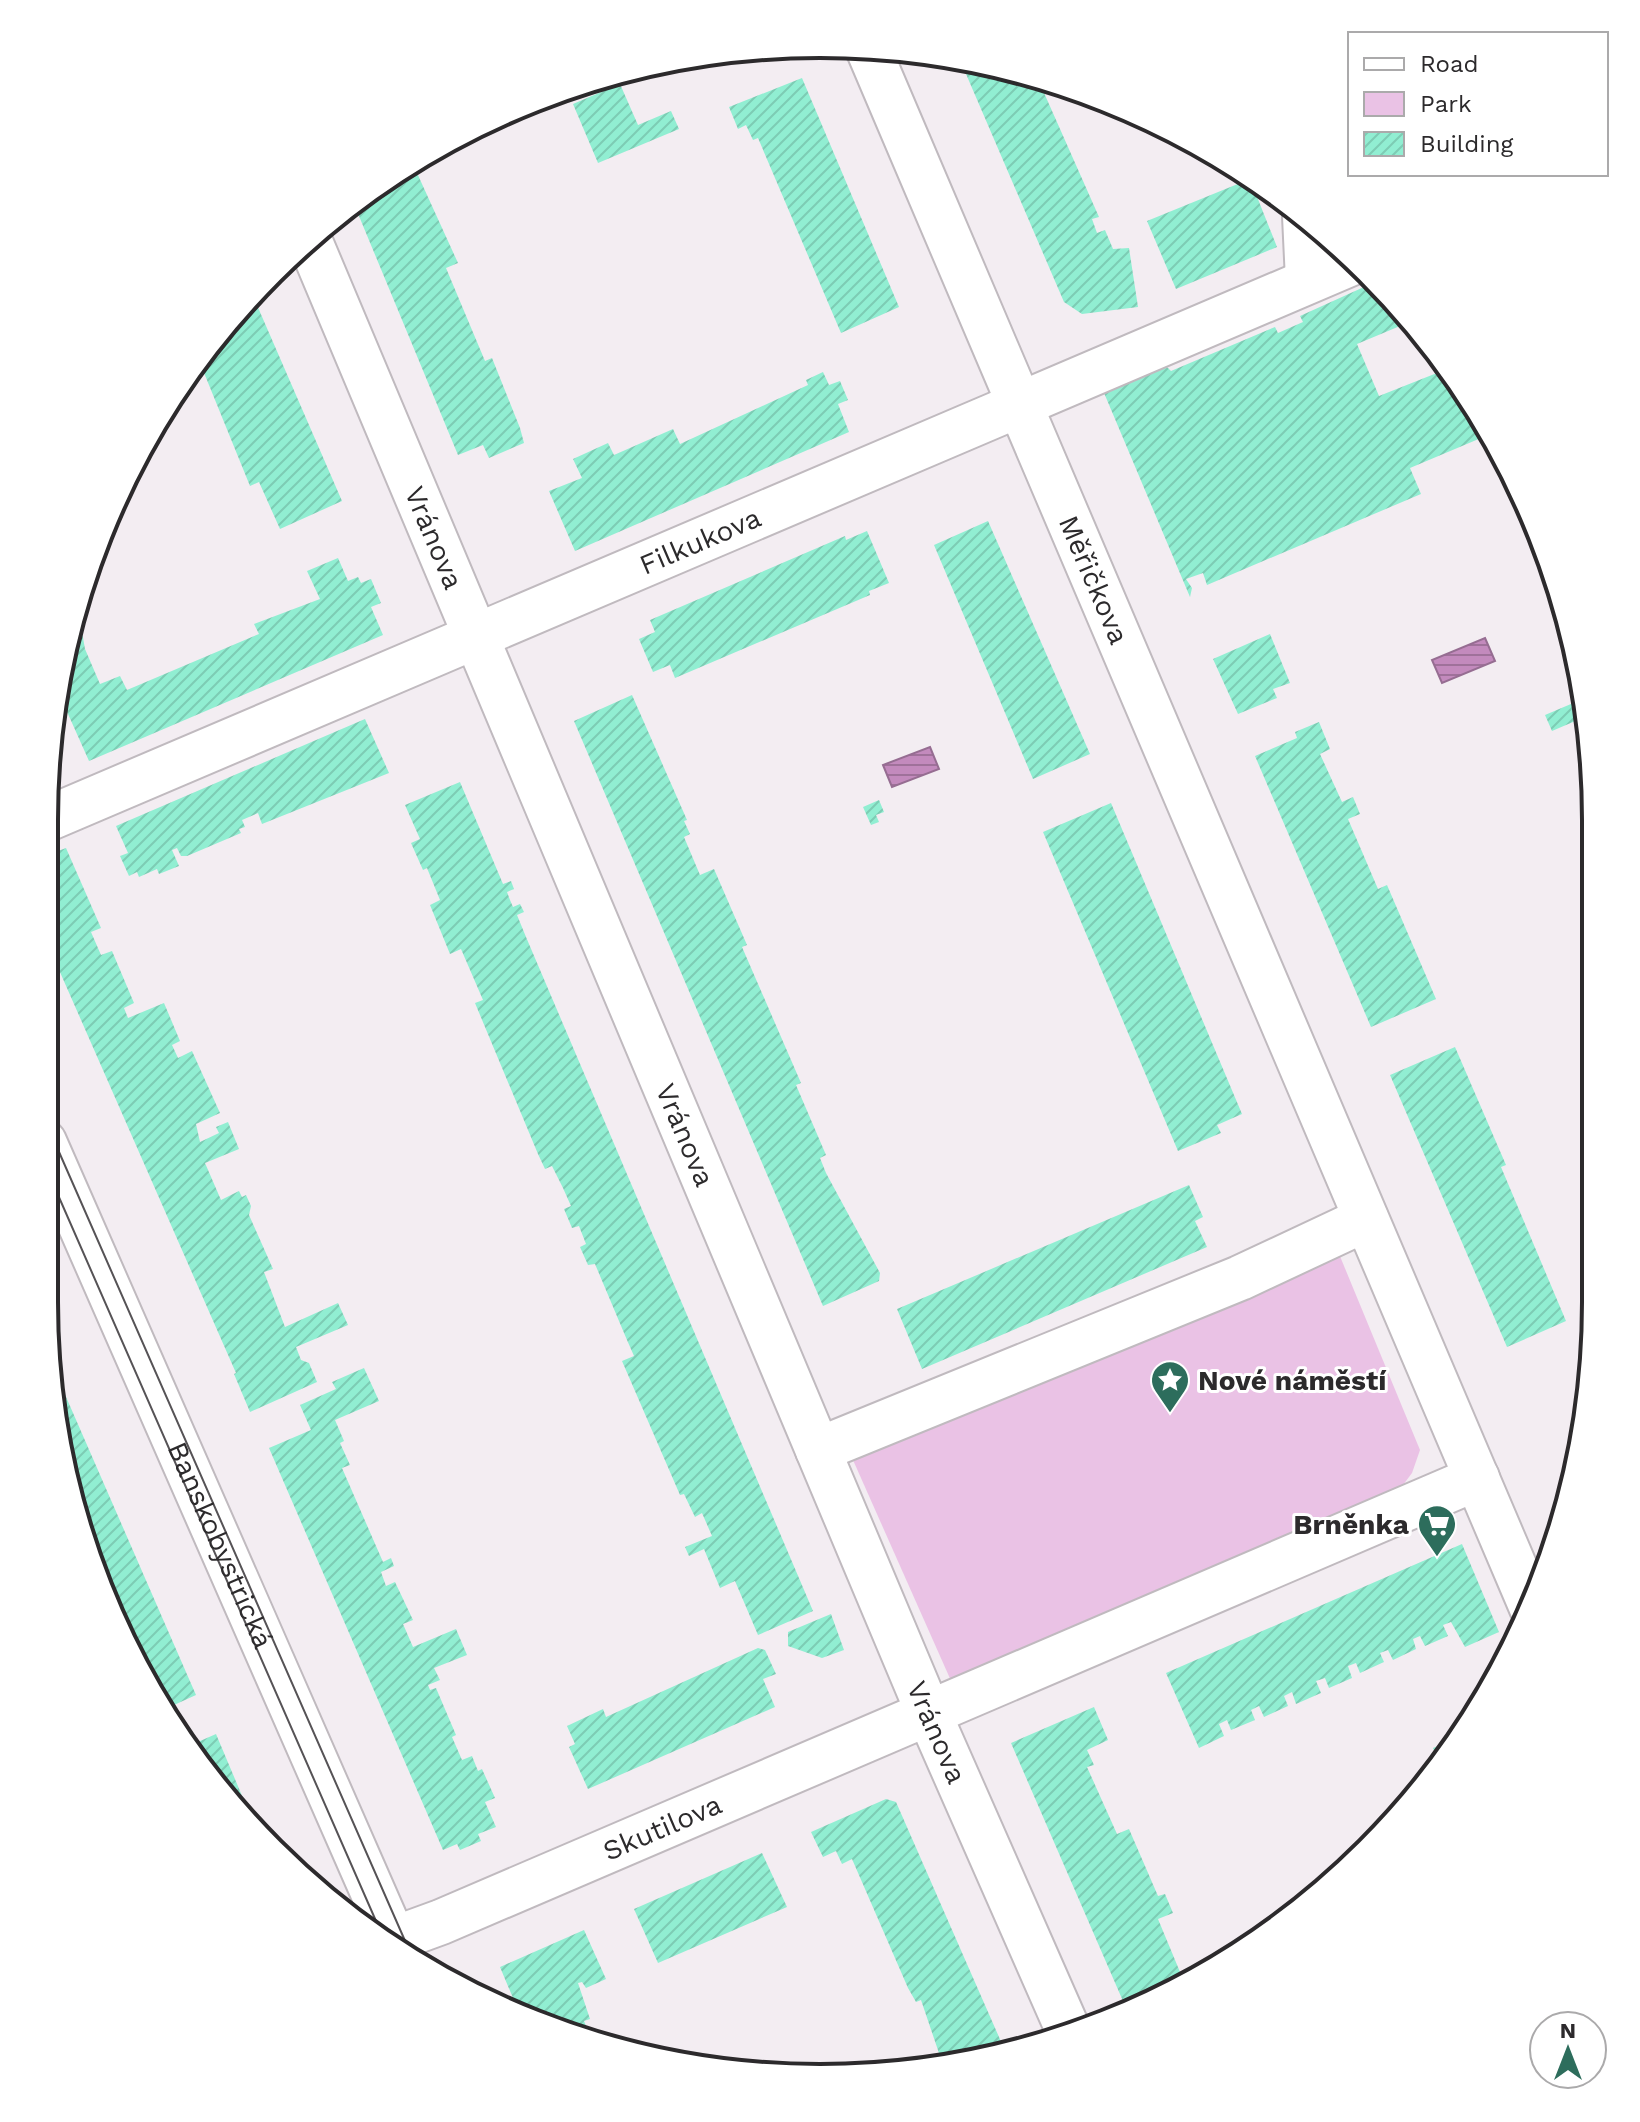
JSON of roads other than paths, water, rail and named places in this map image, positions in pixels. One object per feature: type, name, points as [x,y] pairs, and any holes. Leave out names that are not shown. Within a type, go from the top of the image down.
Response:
[{"type":"street","name":"Měřičkova","points":[[873,60],[1366,1219]]},
{"type":"street","points":[[1306,233],[1308,280]]},
{"type":"street","name":"Vránova","points":[[314,251],[929,1714],[1065,2024]]},
{"type":"street","name":"Filkukova","points":[[58,814],[1343,266]]},
{"type":"street","name":"Banskobystrická","points":[[58,1174],[388,1930]]},
{"type":"street","points":[[818,1450],[1240,1278],[1366,1219],[1525,1591]]},
{"type":"street","points":[[929,1714],[1477,1478]]},
{"type":"street","name":"Skutilova","points":[[402,1939],[929,1714]]},
{"type":"tram line","points":[[58,1150],[405,1941]]},
{"type":"tram line","points":[[58,1195],[376,1921]]},
{"type":"place","name":"Nové náměstí","points":[[1170,1414]]},
{"type":"place","name":"Brněnka","points":[[1437,1558]]}]
